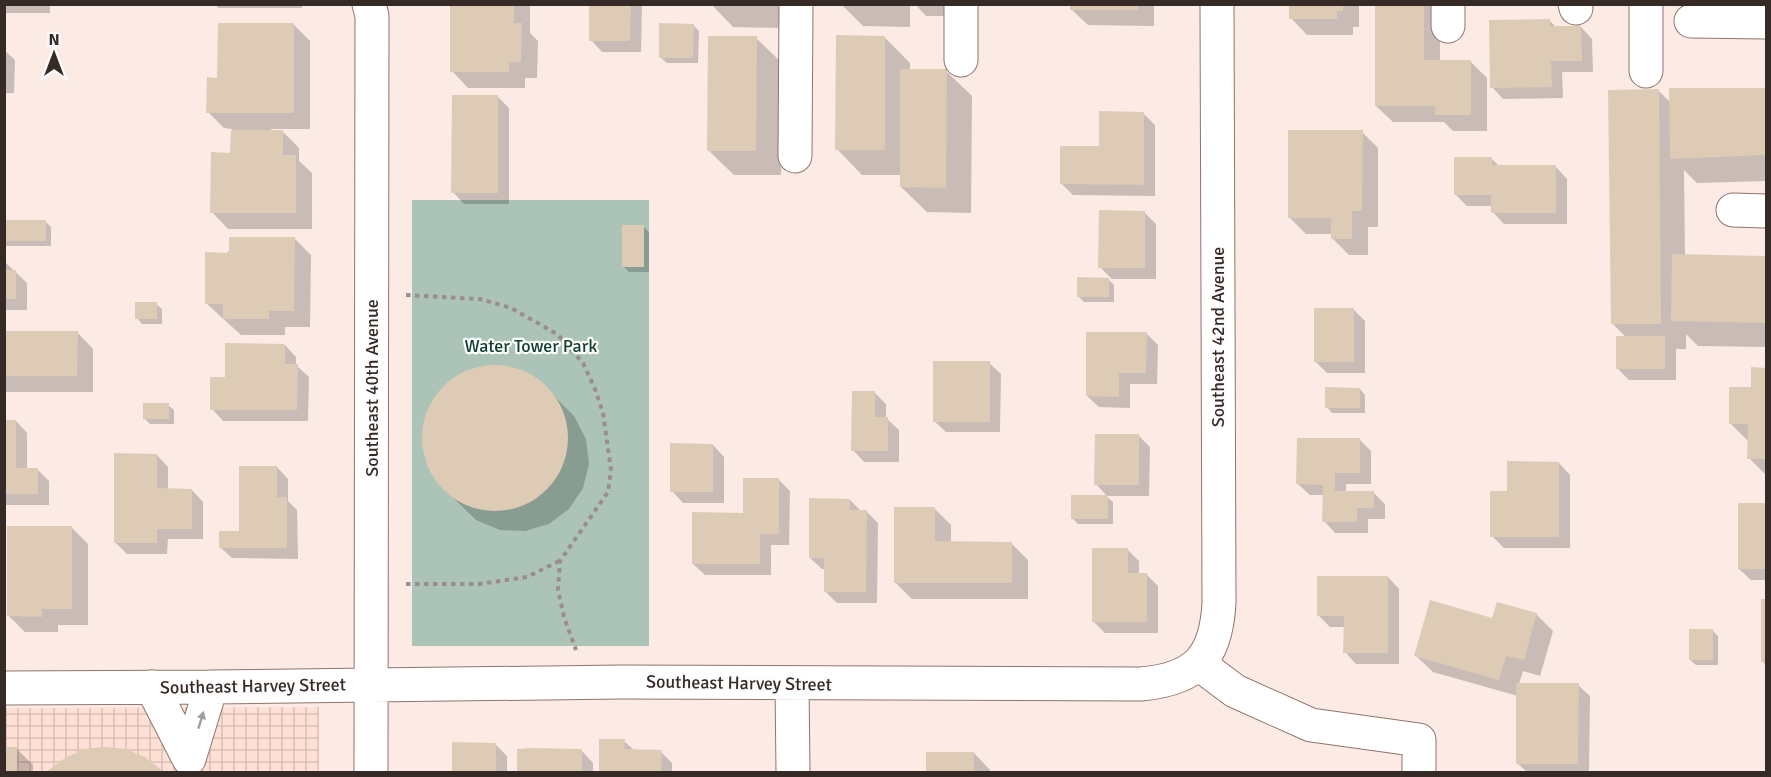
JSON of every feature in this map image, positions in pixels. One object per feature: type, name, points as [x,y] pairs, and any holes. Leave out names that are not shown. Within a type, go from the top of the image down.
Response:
[{"type":"street","name":"Southeast 40th Avenue","points":[[369,4],[372,16],[371,772]]},
{"type":"street","points":[[795,4],[795,156]]},
{"type":"street","points":[[961,4],[961,60]]},
{"type":"street","name":"Southeast 42nd Avenue","points":[[1199,664],[1209,652],[1214,640],[1219,603],[1217,4]]},
{"type":"street","points":[[1646,4],[1646,71]]},
{"type":"street","points":[[1691,21],[1767,22]]},
{"type":"street","points":[[1733,210],[1767,211]]},
{"type":"street","points":[[1199,664],[1235,691],[1311,725],[1419,740],[1419,772]]},
{"type":"street","name":"Southeast Harvey Street","points":[[4,688],[587,682],[1141,684],[1175,679],[1199,664]]},
{"type":"street","points":[[792,684],[793,772]]},
{"type":"street","points":[[152,687],[191,766]]},
{"type":"street","points":[[191,766],[211,687]]},
{"type":"path","points":[[372,294],[480,299],[511,308],[557,334],[583,363],[595,389],[603,413],[611,470],[608,492],[560,561],[527,577],[479,584],[372,584]]},
{"type":"path","points":[[560,561],[558,590],[564,617],[587,682]]},
{"type":"shaded area","points":[[319,707],[319,772],[5,772],[4,708]]},
{"type":"green space","name":"Water Tower Park","points":[[412,200],[649,200],[649,646],[412,646]]},
{"type":"building","points":[[450,4],[514,4],[514,23],[522,23],[521,62],[509,62],[509,72],[450,72]]},
{"type":"building","points":[[589,4],[631,4],[630,41],[589,41]]},
{"type":"building","points":[[1070,4],[1138,4],[1138,10],[1070,10]]},
{"type":"building","points":[[1289,4],[1343,4],[1343,11],[1337,11],[1337,19],[1289,19]]},
{"type":"building","points":[[1375,4],[1424,4],[1424,60],[1471,60],[1471,115],[1435,115],[1435,106],[1375,106]]},
{"type":"building","points":[[1550,19],[1550,26],[1581,26],[1582,61],[1551,61],[1552,87],[1490,88],[1489,20]]},
{"type":"building","points":[[218,23],[294,23],[294,113],[206,113],[207,77],[217,78]]},
{"type":"building","points":[[659,23],[694,24],[693,58],[659,58]]},
{"type":"building","points":[[836,35],[885,36],[885,150],[835,150]]},
{"type":"building","points":[[708,36],[757,36],[756,151],[707,151]]},
{"type":"building","points":[[900,69],[947,69],[946,188],[900,187]]},
{"type":"building","points":[[1669,88],[1766,88],[1766,155],[1670,159]]},
{"type":"building","points":[[1659,89],[1661,324],[1611,324],[1608,90]]},
{"type":"building","points":[[452,95],[498,95],[498,193],[451,193]]},
{"type":"building","points":[[1099,111],[1144,112],[1144,185],[1060,184],[1060,146],[1099,146]]},
{"type":"building","points":[[231,130],[283,130],[283,155],[296,155],[296,213],[210,213],[211,152],[230,153]]},
{"type":"building","points":[[1288,130],[1363,130],[1362,211],[1352,211],[1352,239],[1331,239],[1331,218],[1288,218]]},
{"type":"building","points":[[1454,157],[1492,157],[1492,165],[1556,165],[1556,213],[1491,213],[1491,195],[1454,195]]},
{"type":"building","points":[[1099,210],[1145,211],[1145,268],[1098,268]]},
{"type":"building","points":[[5,220],[46,220],[46,241],[5,241]]},
{"type":"building","points":[[622,225],[644,225],[644,267],[622,267]]},
{"type":"building","points":[[229,237],[295,237],[294,311],[269,311],[269,319],[223,319],[223,304],[205,304],[205,252],[226,253],[229,251]]},
{"type":"building","points":[[1672,254],[1766,256],[1766,323],[1671,321]]},
{"type":"building","points":[[4,270],[16,270],[16,299],[4,299]]},
{"type":"building","points":[[1077,277],[1109,278],[1109,297],[1077,297]]},
{"type":"building","points":[[135,302],[157,302],[157,319],[135,319]]},
{"type":"building","points":[[1314,308],[1354,308],[1354,362],[1314,362]]},
{"type":"building","points":[[4,331],[78,331],[77,376],[4,376]]},
{"type":"building","points":[[1086,332],[1147,332],[1146,373],[1119,373],[1119,397],[1086,396]]},
{"type":"building","points":[[1616,336],[1665,336],[1665,369],[1616,369]]},
{"type":"building","points":[[225,343],[285,344],[285,364],[298,364],[297,410],[210,410],[210,377],[225,377]]},
{"type":"building","points":[[933,361],[990,361],[990,422],[933,422]]},
{"type":"building","points":[[495,365],[523,370],[547,386],[563,410],[568,438],[563,466],[547,490],[523,506],[495,511],[467,506],[443,490],[427,466],[422,438],[427,410],[443,386],[467,370]]},
{"type":"building","points":[[1751,367],[1766,368],[1766,459],[1747,459],[1748,424],[1729,424],[1729,387],[1751,387]]},
{"type":"building","points":[[1325,387],[1360,388],[1360,408],[1325,408]]},
{"type":"building","points":[[852,391],[875,391],[875,417],[888,417],[888,451],[851,451]]},
{"type":"building","points":[[143,403],[169,403],[169,419],[143,419]]},
{"type":"building","points":[[4,420],[16,420],[16,468],[38,468],[38,494],[4,494]]},
{"type":"building","points":[[1095,434],[1139,434],[1139,485],[1094,485]]},
{"type":"building","points":[[1297,438],[1360,438],[1360,473],[1335,473],[1335,491],[1374,491],[1374,508],[1357,508],[1357,522],[1322,522],[1323,485],[1296,484]]},
{"type":"building","points":[[670,443],[713,444],[713,492],[670,492]]},
{"type":"building","points":[[114,453],[157,454],[157,488],[192,489],[192,529],[157,529],[157,543],[114,543]]},
{"type":"building","points":[[1507,461],[1559,462],[1559,537],[1490,537],[1490,491],[1507,491]]},
{"type":"building","points":[[239,466],[277,466],[277,497],[287,497],[287,548],[219,548],[219,531],[239,531]]},
{"type":"building","points":[[743,478],[779,478],[779,534],[760,534],[760,564],[692,564],[692,512],[743,513]]},
{"type":"building","points":[[1071,495],[1108,495],[1108,519],[1071,519]]},
{"type":"building","points":[[809,498],[850,499],[850,510],[867,510],[866,592],[824,592],[824,558],[809,558]]},
{"type":"building","points":[[1738,503],[1766,503],[1766,569],[1738,569]]},
{"type":"building","points":[[894,507],[935,507],[935,541],[1012,542],[1012,583],[894,583]]},
{"type":"building","points":[[7,526],[72,526],[72,609],[42,609],[42,617],[7,616]]},
{"type":"building","points":[[1092,548],[1128,548],[1128,573],[1147,573],[1147,622],[1092,622]]},
{"type":"building","points":[[1317,576],[1388,576],[1388,653],[1343,653],[1344,616],[1317,616]]},
{"type":"building","points":[[1761,599],[1766,599],[1766,662],[1761,662]]},
{"type":"building","points":[[1430,600],[1492,618],[1497,602],[1537,613],[1524,660],[1506,656],[1499,680],[1414,656]]},
{"type":"building","points":[[1689,629],[1713,629],[1713,660],[1689,660]]},
{"type":"building","points":[[1516,683],[1579,683],[1578,764],[1516,764]]},
{"type":"building","points":[[599,739],[625,739],[624,749],[662,750],[661,772],[599,772]]},
{"type":"building","points":[[452,742],[496,743],[496,772],[452,772]]},
{"type":"building","points":[[4,747],[17,747],[17,772],[4,772]]},
{"type":"building","points":[[105,747],[126,749],[145,757],[164,772],[46,772],[65,758],[84,749]]},
{"type":"building","points":[[517,749],[582,749],[582,772],[517,772]]},
{"type":"building","points":[[926,752],[974,752],[974,772],[926,772]]}]
